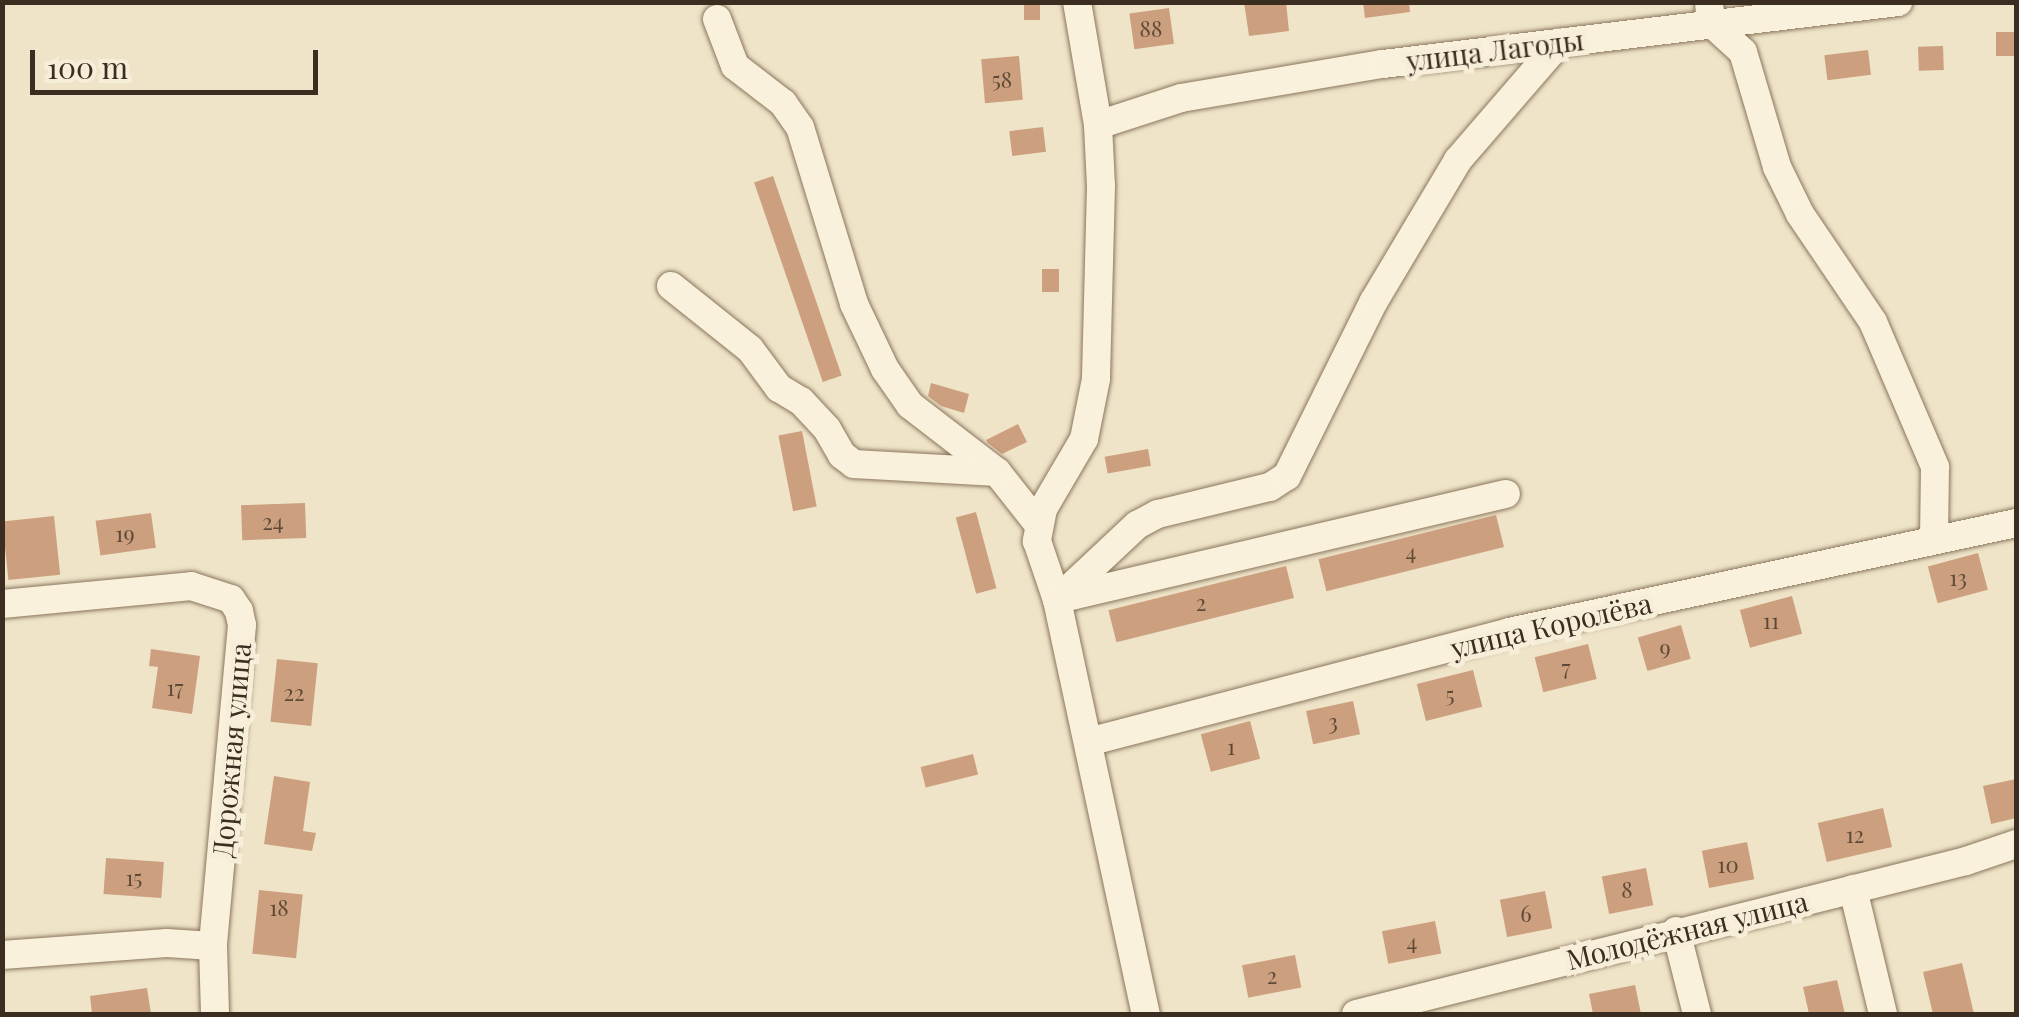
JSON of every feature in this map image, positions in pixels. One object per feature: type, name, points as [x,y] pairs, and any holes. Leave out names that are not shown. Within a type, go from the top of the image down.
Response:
[{"type":"street","points":[[1077,2],[1098,126],[1101,186],[1092,416],[1038,524],[1037,541],[1057,600],[1146,1014]]},
{"type":"street","name":"улица Лагоды","points":[[1098,126],[1181,98],[1232,88],[1560,43],[1710,13],[1898,2]]},
{"type":"street","points":[[1710,13],[1743,52],[1778,167],[1800,214],[1873,322],[1935,467],[1934,540]]},
{"type":"street","points":[[717,19],[735,66],[782,104],[800,127],[854,304],[885,370],[910,405],[997,472],[1038,524]]},
{"type":"street","points":[[1057,600],[1137,525],[1158,514],[1270,486],[1287,476],[1374,301],[1458,160],[1560,43]]},
{"type":"street","points":[[671,286],[750,350],[778,388],[801,401],[827,429],[842,455],[854,464],[997,472]]},
{"type":"street","points":[[1057,600],[1506,494]]},
{"type":"street","name":"улица Королёва","points":[[1088,742],[1509,632],[2016,524]]},
{"type":"street","name":"Дорожная улица","points":[[2,604],[191,586],[231,599],[238,611],[242,624],[213,946],[214,1014]]},
{"type":"street","name":"Молодёжная улица","points":[[1356,1014],[2016,844]]},
{"type":"street","points":[[1853,889],[1882,1014]]},
{"type":"street","points":[[1676,931],[1697,1014]]},
{"type":"street","points":[[2,955],[166,943],[213,946]]},
{"type":"building","points":[[1024,2],[1040,2],[1040,20],[1024,20]]},
{"type":"building","points":[[1244,2],[1286,2],[1289,31],[1249,36]]},
{"type":"building","points":[[1363,2],[1409,2],[1410,12],[1365,18]]},
{"type":"building","points":[[1169,8],[1174,44],[1134,49],[1129,14]]},
{"type":"building","points":[[1996,32],[2016,32],[2016,56],[1996,56]]},
{"type":"building","points":[[1943,46],[1944,70],[1919,71],[1918,47]]},
{"type":"building","points":[[1868,50],[1871,75],[1827,80],[1824,55]]},
{"type":"building","points":[[1019,56],[1023,100],[985,103],[981,59]]},
{"type":"building","points":[[1043,127],[1046,152],[1012,156],[1009,131]]},
{"type":"building","points":[[773,176],[842,376],[823,382],[754,183]]},
{"type":"building","points":[[1042,269],[1059,269],[1059,292],[1042,292]]},
{"type":"building","points":[[931,383],[969,394],[964,413],[941,406],[928,396]]},
{"type":"building","points":[[1018,424],[1027,442],[1002,454],[986,440]]},
{"type":"building","points":[[802,431],[817,507],[793,511],[778,436]]},
{"type":"building","points":[[1148,449],[1151,466],[1108,473],[1105,457]]},
{"type":"building","points":[[305,503],[306,538],[242,540],[241,505]]},
{"type":"building","points":[[976,512],[996,588],[976,594],[956,517]]},
{"type":"building","points":[[151,513],[156,548],[100,555],[96,521]]},
{"type":"building","points":[[1496,515],[1504,547],[1326,591],[1318,559]]},
{"type":"building","points":[[54,516],[60,575],[8,580],[2,521]]},
{"type":"building","points":[[1978,553],[1988,590],[1938,603],[1928,566]]},
{"type":"building","points":[[1286,566],[1294,598],[1116,642],[1108,610]]},
{"type":"building","points":[[1792,596],[1802,634],[1750,648],[1740,610]]},
{"type":"building","points":[[1681,625],[1691,659],[1647,671],[1638,637]]},
{"type":"building","points":[[1588,644],[1597,679],[1543,692],[1535,657]]},
{"type":"building","points":[[151,649],[200,656],[192,714],[152,708],[158,667],[149,666]]},
{"type":"building","points":[[277,659],[318,663],[311,726],[270,722]]},
{"type":"building","points":[[1473,670],[1482,707],[1426,721],[1417,684]]},
{"type":"building","points":[[1353,701],[1360,734],[1313,744],[1306,711]]},
{"type":"building","points":[[1250,721],[1260,759],[1211,772],[1201,734]]},
{"type":"building","points":[[973,754],[978,774],[926,787],[921,767]]},
{"type":"building","points":[[274,776],[310,782],[303,831],[316,833],[312,851],[264,844]]},
{"type":"building","points":[[2016,779],[2016,818],[1991,824],[1983,786]]},
{"type":"building","points":[[1883,808],[1892,847],[1827,862],[1818,823]]},
{"type":"building","points":[[1747,842],[1754,879],[1709,888],[1702,851]]},
{"type":"building","points":[[106,858],[164,862],[161,898],[103,894]]},
{"type":"building","points":[[1646,868],[1653,905],[1609,914],[1602,877]]},
{"type":"building","points":[[259,890],[303,895],[296,958],[252,954]]},
{"type":"building","points":[[1545,891],[1552,928],[1507,937],[1500,900]]},
{"type":"building","points":[[1435,921],[1441,953],[1388,964],[1382,931]]},
{"type":"building","points":[[1295,955],[1301,987],[1248,998],[1242,965]]},
{"type":"building","points":[[1962,963],[1974,1014],[1933,1014],[1923,972]]},
{"type":"building","points":[[1837,980],[1845,1014],[1809,1014],[1803,987]]},
{"type":"building","points":[[1635,985],[1641,1014],[1593,1014],[1589,994]]},
{"type":"building","points":[[147,988],[151,1014],[92,1014],[90,996]]}]
